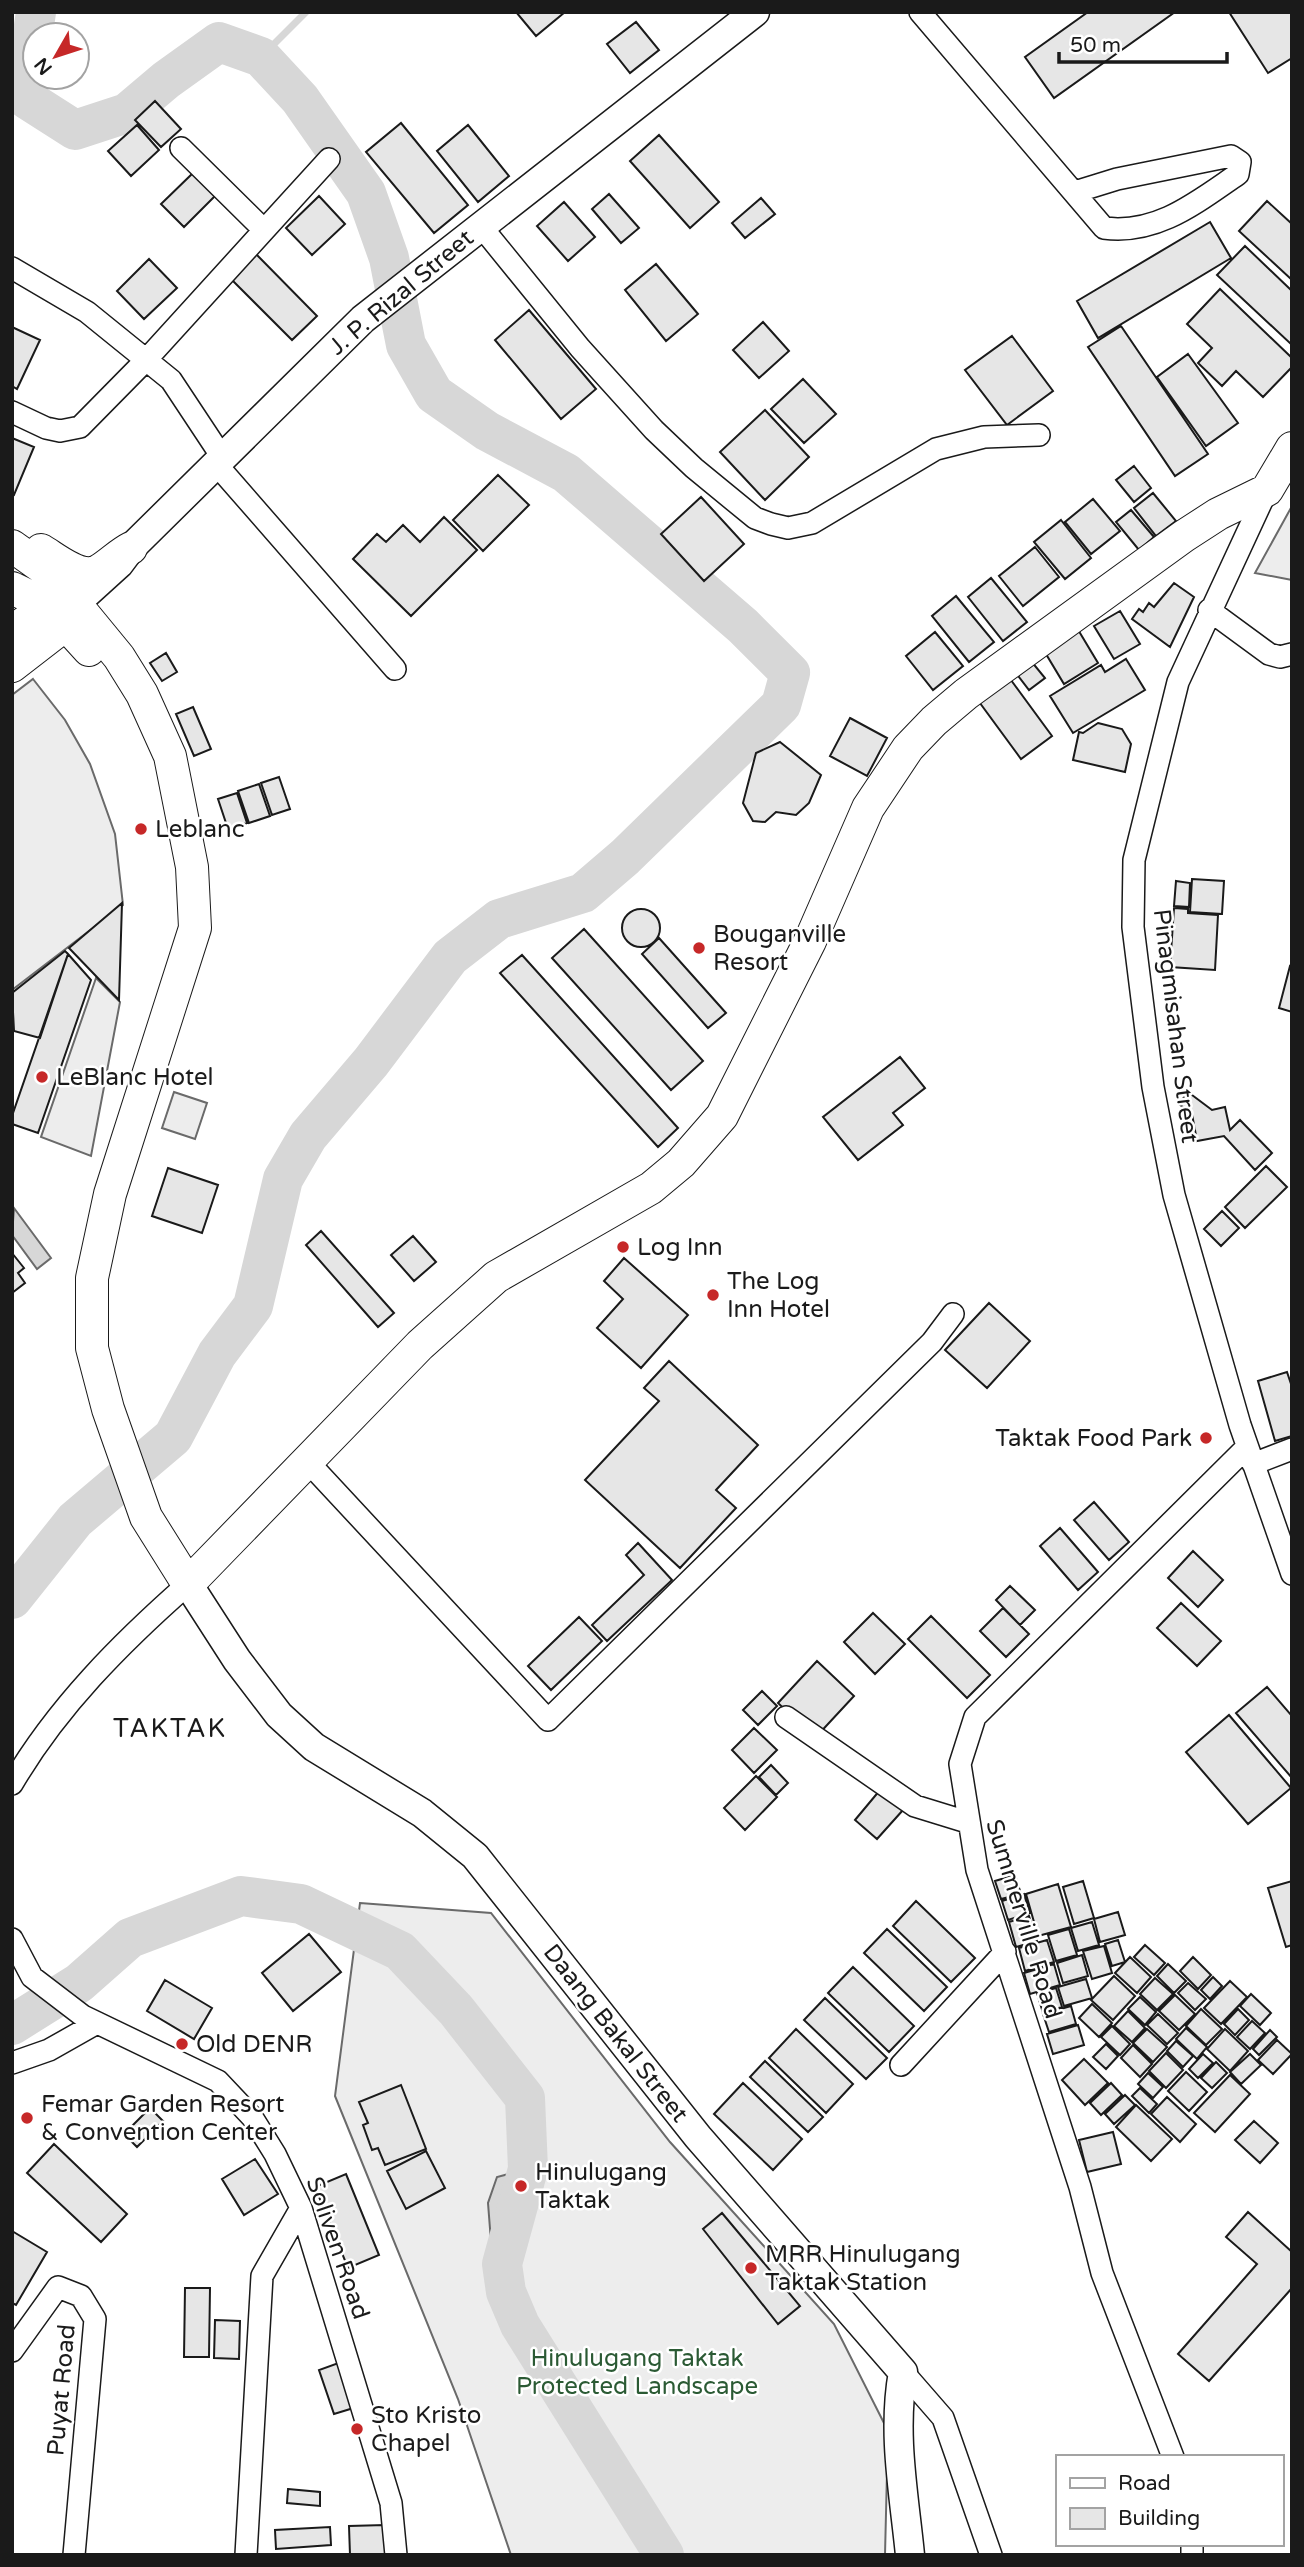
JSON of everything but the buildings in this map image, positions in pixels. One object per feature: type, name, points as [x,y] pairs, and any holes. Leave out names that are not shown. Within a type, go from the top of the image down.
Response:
[{"type":"main road","points":[[12,546],[50,573],[63,611],[129,703],[155,763],[180,810],[192,867],[195,928],[110,1194],[92,1278],[92,1348],[108,1409],[146,1517],[188,1584],[421,1345],[496,1277],[651,1188],[681,1163],[722,1116],[804,954],[868,808],[908,748],[934,721],[966,694],[1184,536],[1218,514],[1267,490],[1292,448]]},
{"type":"main road","points":[[12,538],[88,573],[97,571],[131,548]]},
{"type":"main road","points":[[12,588],[63,611]]},
{"type":"main road","points":[[12,631],[63,611]]},
{"type":"main road","points":[[12,666],[63,611]]},
{"type":"street","name":"J. P. Rizal Street","points":[[63,611],[119,564],[131,548],[363,318],[755,12]]},
{"type":"street","points":[[920,12],[1104,228],[1118,229],[1175,217],[1238,174],[1240,162],[1231,156],[1128,177],[1076,192]]},
{"type":"street","points":[[181,148],[263,229]]},
{"type":"street","points":[[12,412],[46,428],[60,431],[80,426],[146,360],[329,159]]},
{"type":"street","points":[[480,225],[580,348],[654,430],[755,518],[788,528],[812,523],[936,449],[984,437],[1039,435]]},
{"type":"street","points":[[12,268],[87,312],[182,393],[219,461],[395,669]]},
{"type":"street","name":"Pinagmisahan Street","points":[[1267,490],[1209,610],[1178,682],[1134,860],[1133,927],[1153,1087],[1174,1195],[1250,1456],[1292,1574]]},
{"type":"street","points":[[1209,610],[1269,654],[1280,657],[1292,654]]},
{"type":"street","points":[[309,1462],[548,1720],[932,1342],[953,1314]]},
{"type":"street","points":[[1250,1456],[1292,1449]]},
{"type":"street","name":"Summerville Road","points":[[1172,2455],[1102,2273],[1080,2188],[977,1870],[967,1822],[960,1764],[975,1717],[1250,1456]]},
{"type":"street","points":[[12,1784],[68,1706],[119,1645],[188,1584]]},
{"type":"street","name":"Daang Bakal Street","points":[[188,1584],[237,1660],[279,1715],[314,1747],[422,1814],[475,1856],[698,2137],[903,2372]]},
{"type":"street","points":[[786,1717],[915,1806],[967,1822]]},
{"type":"street","name":"Soliven Road","points":[[12,1939],[32,1977],[89,2020],[218,2081],[252,2117],[275,2154],[301,2208],[391,2503],[396,2555]]},
{"type":"street","points":[[901,2065],[1005,1951]]},
{"type":"street","points":[[12,2063],[49,2050],[89,2020]]},
{"type":"street","points":[[246,2555],[262,2276],[301,2208]]},
{"type":"street","name":"Puyat Road","points":[[12,2351],[58,2287],[81,2296],[95,2319],[74,2555]]},
{"type":"street","points":[[903,2372],[897,2406],[897,2435],[910,2555]]},
{"type":"street","points":[[903,2372],[943,2418],[991,2555]]},
{"type":"shaded area","points":[[1292,506],[1292,580],[1255,573]]},
{"type":"shaded area","points":[[33,679],[65,720],[90,764],[115,834],[123,905],[12,990],[12,695]]},
{"type":"shaded area","points":[[96,978],[120,1002],[91,1156],[41,1137]]},
{"type":"shaded area","points":[[174,1092],[207,1103],[195,1139],[162,1128]]},
{"type":"shaded area","points":[[14,1208],[51,1258],[37,1269],[12,1235]]},
{"type":"shaded area","name":"Hinulugang Taktak Protected Landscape","points":[[360,1903],[491,1913],[670,2142],[834,2324],[888,2431],[885,2555],[511,2555],[458,2399],[335,2096]]},
{"type":"shaded area","points":[[528,2169],[545,2176],[530,2221],[514,2252],[513,2284],[520,2325],[495,2293],[488,2203],[497,2177]]},
{"type":"waterway","points":[[12,1599],[75,1520],[173,1437],[217,1354],[253,1306],[283,1179],[308,1136],[371,1062],[450,957],[499,919],[583,893],[625,857],[781,705],[790,673],[743,626],[566,473],[487,431],[434,394],[406,345],[389,258],[366,193],[300,99],[261,57],[219,42],[166,80],[127,113],[75,130],[28,100],[29,60],[36,12]]},
{"type":"waterway","points":[[261,57],[306,12]]},
{"type":"waterway","points":[[12,2025],[79,1983],[130,1938],[241,1896],[301,1904],[400,1951],[456,2010],[525,2098],[528,2169],[502,2264],[506,2292],[520,2325],[664,2555]]},
{"type":"place","name":"Leblanc","points":[[141,829]]},
{"type":"place","name":"Bouganville Resort","points":[[699,948]]},
{"type":"place","name":"LeBlanc Hotel","points":[[42,1077]]},
{"type":"place","name":"Log Inn","points":[[623,1247]]},
{"type":"place","name":"The Log Inn Hotel","points":[[713,1295]]},
{"type":"place","name":"Taktak Food Park","points":[[1206,1438]]},
{"type":"place","name":"Old DENR","points":[[182,2044]]},
{"type":"place","name":"Femar Garden Resort & Convention Center","points":[[27,2118]]},
{"type":"place","name":"Hinulugang Taktak","points":[[521,2186]]},
{"type":"place","name":"MRR Hinulugang Taktak Station","points":[[751,2268]]},
{"type":"place","name":"Sto Kristo Chapel","points":[[357,2429]]},
{"type":"district","name":"TAKTAK","points":[[170,1728]]}]
